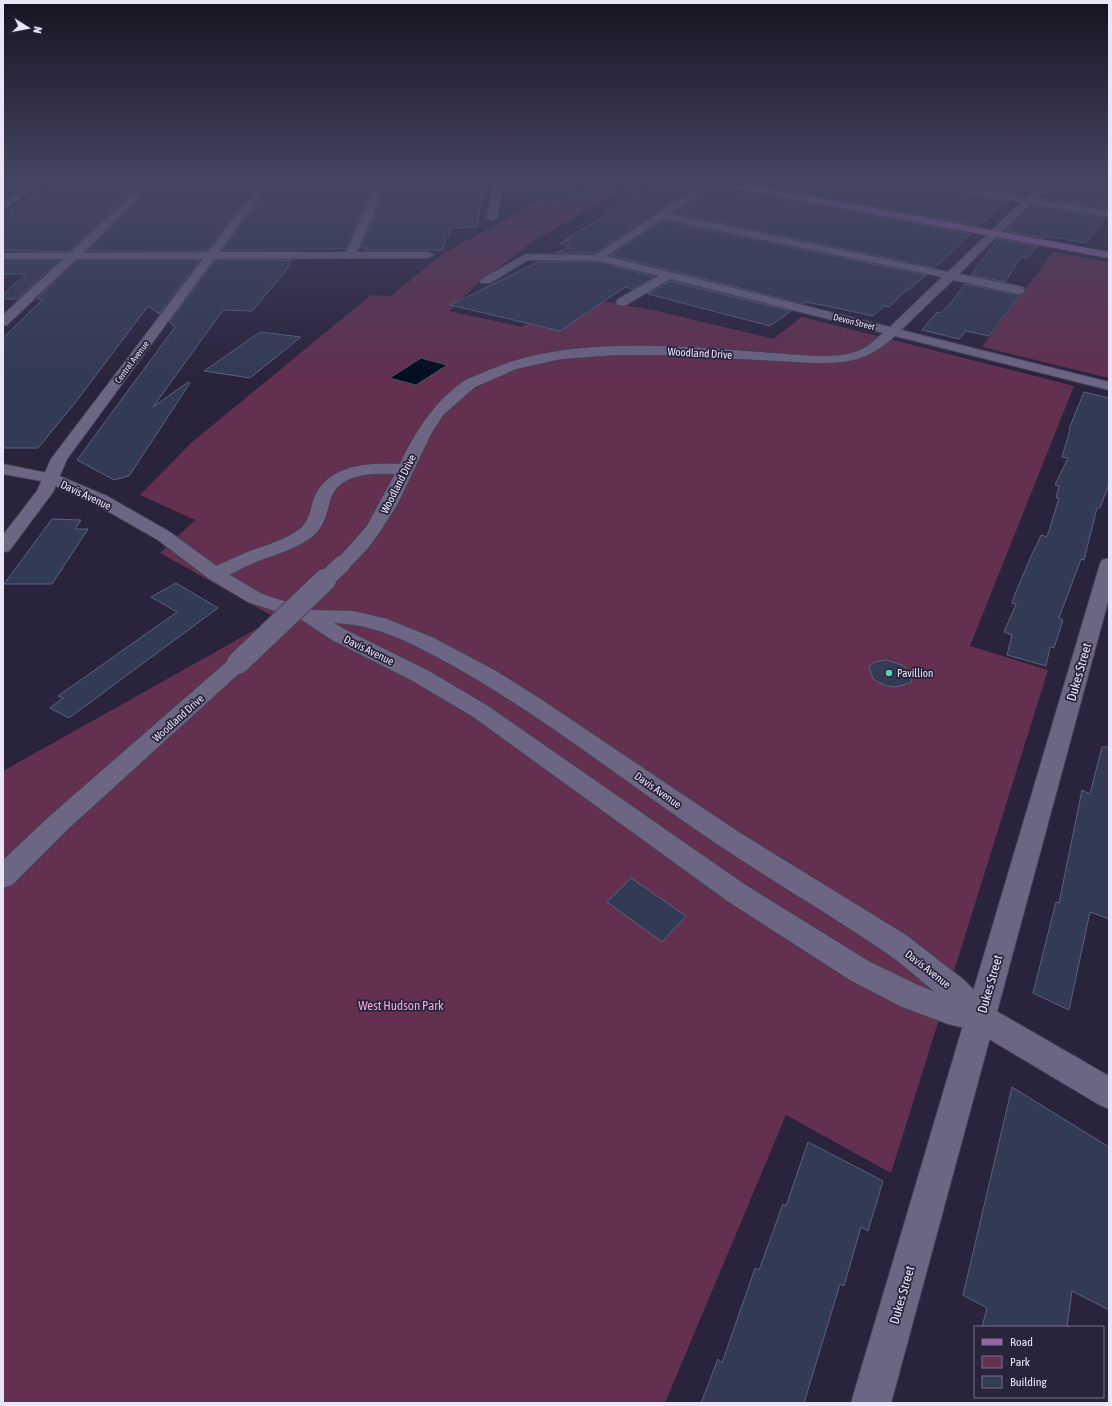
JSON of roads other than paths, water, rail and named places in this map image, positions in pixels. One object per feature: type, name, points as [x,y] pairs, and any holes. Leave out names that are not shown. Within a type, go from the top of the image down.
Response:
[{"type":"main road","points":[[1060,247],[1109,256]]},
{"type":"street","points":[[3,322],[84,247]]},
{"type":"street","name":"Central Avenue","points":[[3,547],[45,492],[59,459],[217,247]]},
{"type":"street","points":[[350,256],[354,247]]},
{"type":"street","points":[[599,258],[615,247]]},
{"type":"street","points":[[809,247],[1019,290]]},
{"type":"street","name":"Woodland Drive","points":[[3,877],[46,834],[238,663],[362,544],[374,529],[388,506],[427,428],[446,403],[474,382],[494,373],[521,364],[574,353],[608,351],[666,351],[803,358],[836,358],[856,356],[869,351],[892,332],[980,247]]},
{"type":"street","points":[[3,256],[428,255]]},
{"type":"street","name":"Devon Street","points":[[486,281],[526,257],[599,258],[1109,386]]},
{"type":"street","points":[[622,302],[668,276]]},
{"type":"street","name":"Davis Avenue","points":[[3,468],[51,478],[86,492],[164,536],[215,574],[255,598],[309,616],[339,635],[419,675],[475,708],[735,892],[860,971],[912,997],[948,1010],[980,1018],[1109,1093]]},
{"type":"street","points":[[215,574],[240,562],[286,544],[311,529],[317,519],[322,498],[328,487],[340,478],[366,470],[406,469]]},
{"type":"street","name":"Davis Avenue","points":[[3,478],[51,478]]},
{"type":"street","name":"Dukes Street","points":[[871,1403],[1109,564]]},
{"type":"street","name":"Davis Avenue","points":[[309,616],[353,617],[380,623],[427,643],[488,676],[534,705],[728,838],[896,944],[954,989],[980,1018]]},
{"type":"water","points":[[421,358],[447,365],[416,385],[390,378]]},
{"type":"place","name":"Pavillion","points":[[889,673]]},
{"type":"park label","name":"West Hudson Park","points":[[401,1005]]}]
